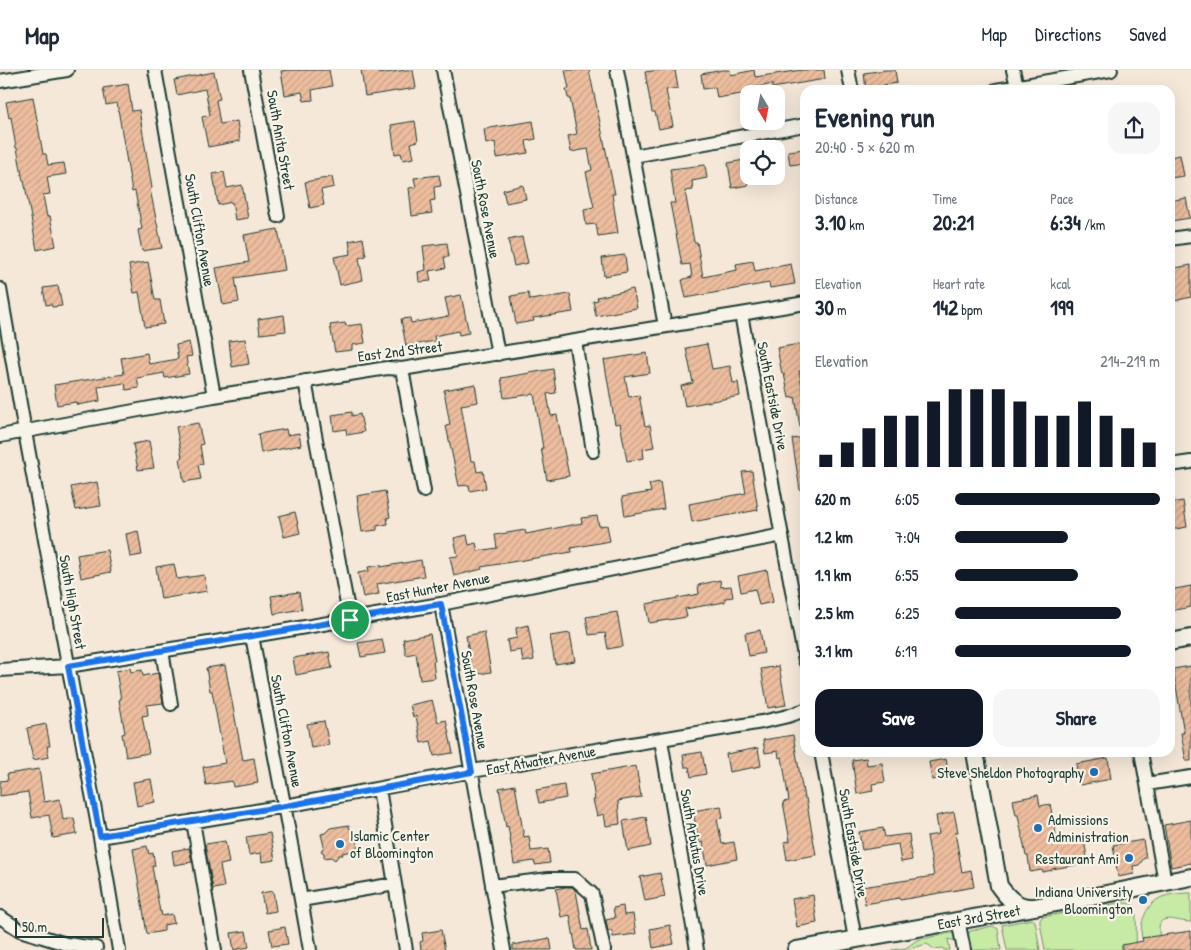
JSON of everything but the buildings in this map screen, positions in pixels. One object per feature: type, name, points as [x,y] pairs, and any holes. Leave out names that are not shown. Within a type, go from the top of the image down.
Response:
[{"type":"main road","points":[[1175,641],[1191,638]]},
{"type":"main road","points":[[963,920],[983,913],[992,905],[999,886],[976,757]]},
{"type":"main road","name":"East 3rd Street","points":[[796,950],[832,946],[855,939],[1032,908],[1191,877]]},
{"type":"main road","points":[[999,886],[1016,904],[1032,908]]},
{"type":"street","points":[[0,81],[67,70]]},
{"type":"street","name":"South Clifton Avenue","points":[[155,70],[214,396]]},
{"type":"street","name":"South Anita Street","points":[[251,70],[278,216]]},
{"type":"street","name":"South Rose Avenue","points":[[443,70],[498,354]]},
{"type":"street","points":[[617,70],[665,326]]},
{"type":"street","points":[[848,70],[851,85]]},
{"type":"street","points":[[1014,70],[1016,85]]},
{"type":"street","points":[[1033,85],[1111,70]]},
{"type":"street","points":[[633,156],[800,125]]},
{"type":"street","points":[[1175,238],[1191,236]]},
{"type":"street","name":"South High Street","points":[[0,289],[100,836],[118,947]]},
{"type":"street","name":"East 2nd Street","points":[[0,436],[214,396],[387,368],[402,369],[498,354],[800,304]]},
{"type":"street","name":"South Eastside Drive","points":[[741,314],[800,633]]},
{"type":"street","points":[[575,341],[594,451]]},
{"type":"street","points":[[402,369],[424,491]]},
{"type":"street","points":[[305,382],[350,620]]},
{"type":"street","points":[[1175,464],[1191,462]]},
{"type":"street","name":"East Hunter Avenue","points":[[0,670],[68,666],[350,620],[441,604],[782,534]]},
{"type":"street","name":"South Rose Avenue","points":[[441,604],[504,950]]},
{"type":"street","name":"South Clifton Avenue","points":[[252,636],[285,806],[310,950]]},
{"type":"street","points":[[162,651],[171,704]]},
{"type":"street","name":"East Atwater Avenue","points":[[100,836],[285,806],[661,740],[762,722],[800,712]]},
{"type":"street","name":"South Arbutus Drive","points":[[661,740],[697,950]]},
{"type":"street","name":"South Eastside Drive","points":[[822,757],[855,939]]},
{"type":"street","points":[[1142,757],[1165,882]]},
{"type":"street","points":[[1147,784],[1191,777]]},
{"type":"street","points":[[379,789],[406,950]]},
{"type":"street","points":[[193,821],[215,950]]},
{"type":"street","points":[[492,886],[550,879],[575,879],[592,894],[604,950]]},
{"type":"street","points":[[301,900],[395,884]]},
{"type":"street","points":[[0,917],[20,930],[66,944],[94,949],[118,947]]},
{"type":"street","points":[[963,920],[964,950]]},
{"type":"green space","points":[[1191,893],[1191,922],[1173,919],[1163,920],[1160,923],[1159,929],[1160,938],[1142,938],[1143,920],[1152,904],[1165,896]]},
{"type":"green space","points":[[1127,903],[1134,906],[1137,950],[1045,950],[1040,923],[1042,917]]},
{"type":"green space","points":[[1032,919],[1035,921],[1040,950],[1007,950],[1002,925]]},
{"type":"green space","points":[[993,926],[998,929],[1001,950],[971,950],[968,935],[970,931]]},
{"type":"green space","points":[[951,933],[956,935],[956,941],[948,939],[950,950],[944,950],[943,948],[934,949],[927,944],[905,950],[892,950],[906,948],[917,940]]},
{"type":"place","name":"Steve Sheldon Photography","points":[[1094,772]]},
{"type":"place","name":"Admissions Administration","points":[[1038,828]]},
{"type":"place","name":"Islamic Center of Bloomington","points":[[340,844]]},
{"type":"place","name":"Restaurant Ami","points":[[1129,858]]},
{"type":"place","name":"Indiana University Bloomington","points":[[1143,900]]},
{"type":"route","points":[[441,604],[472,772],[285,806],[100,836],[68,666],[350,620],[441,604]]}]
